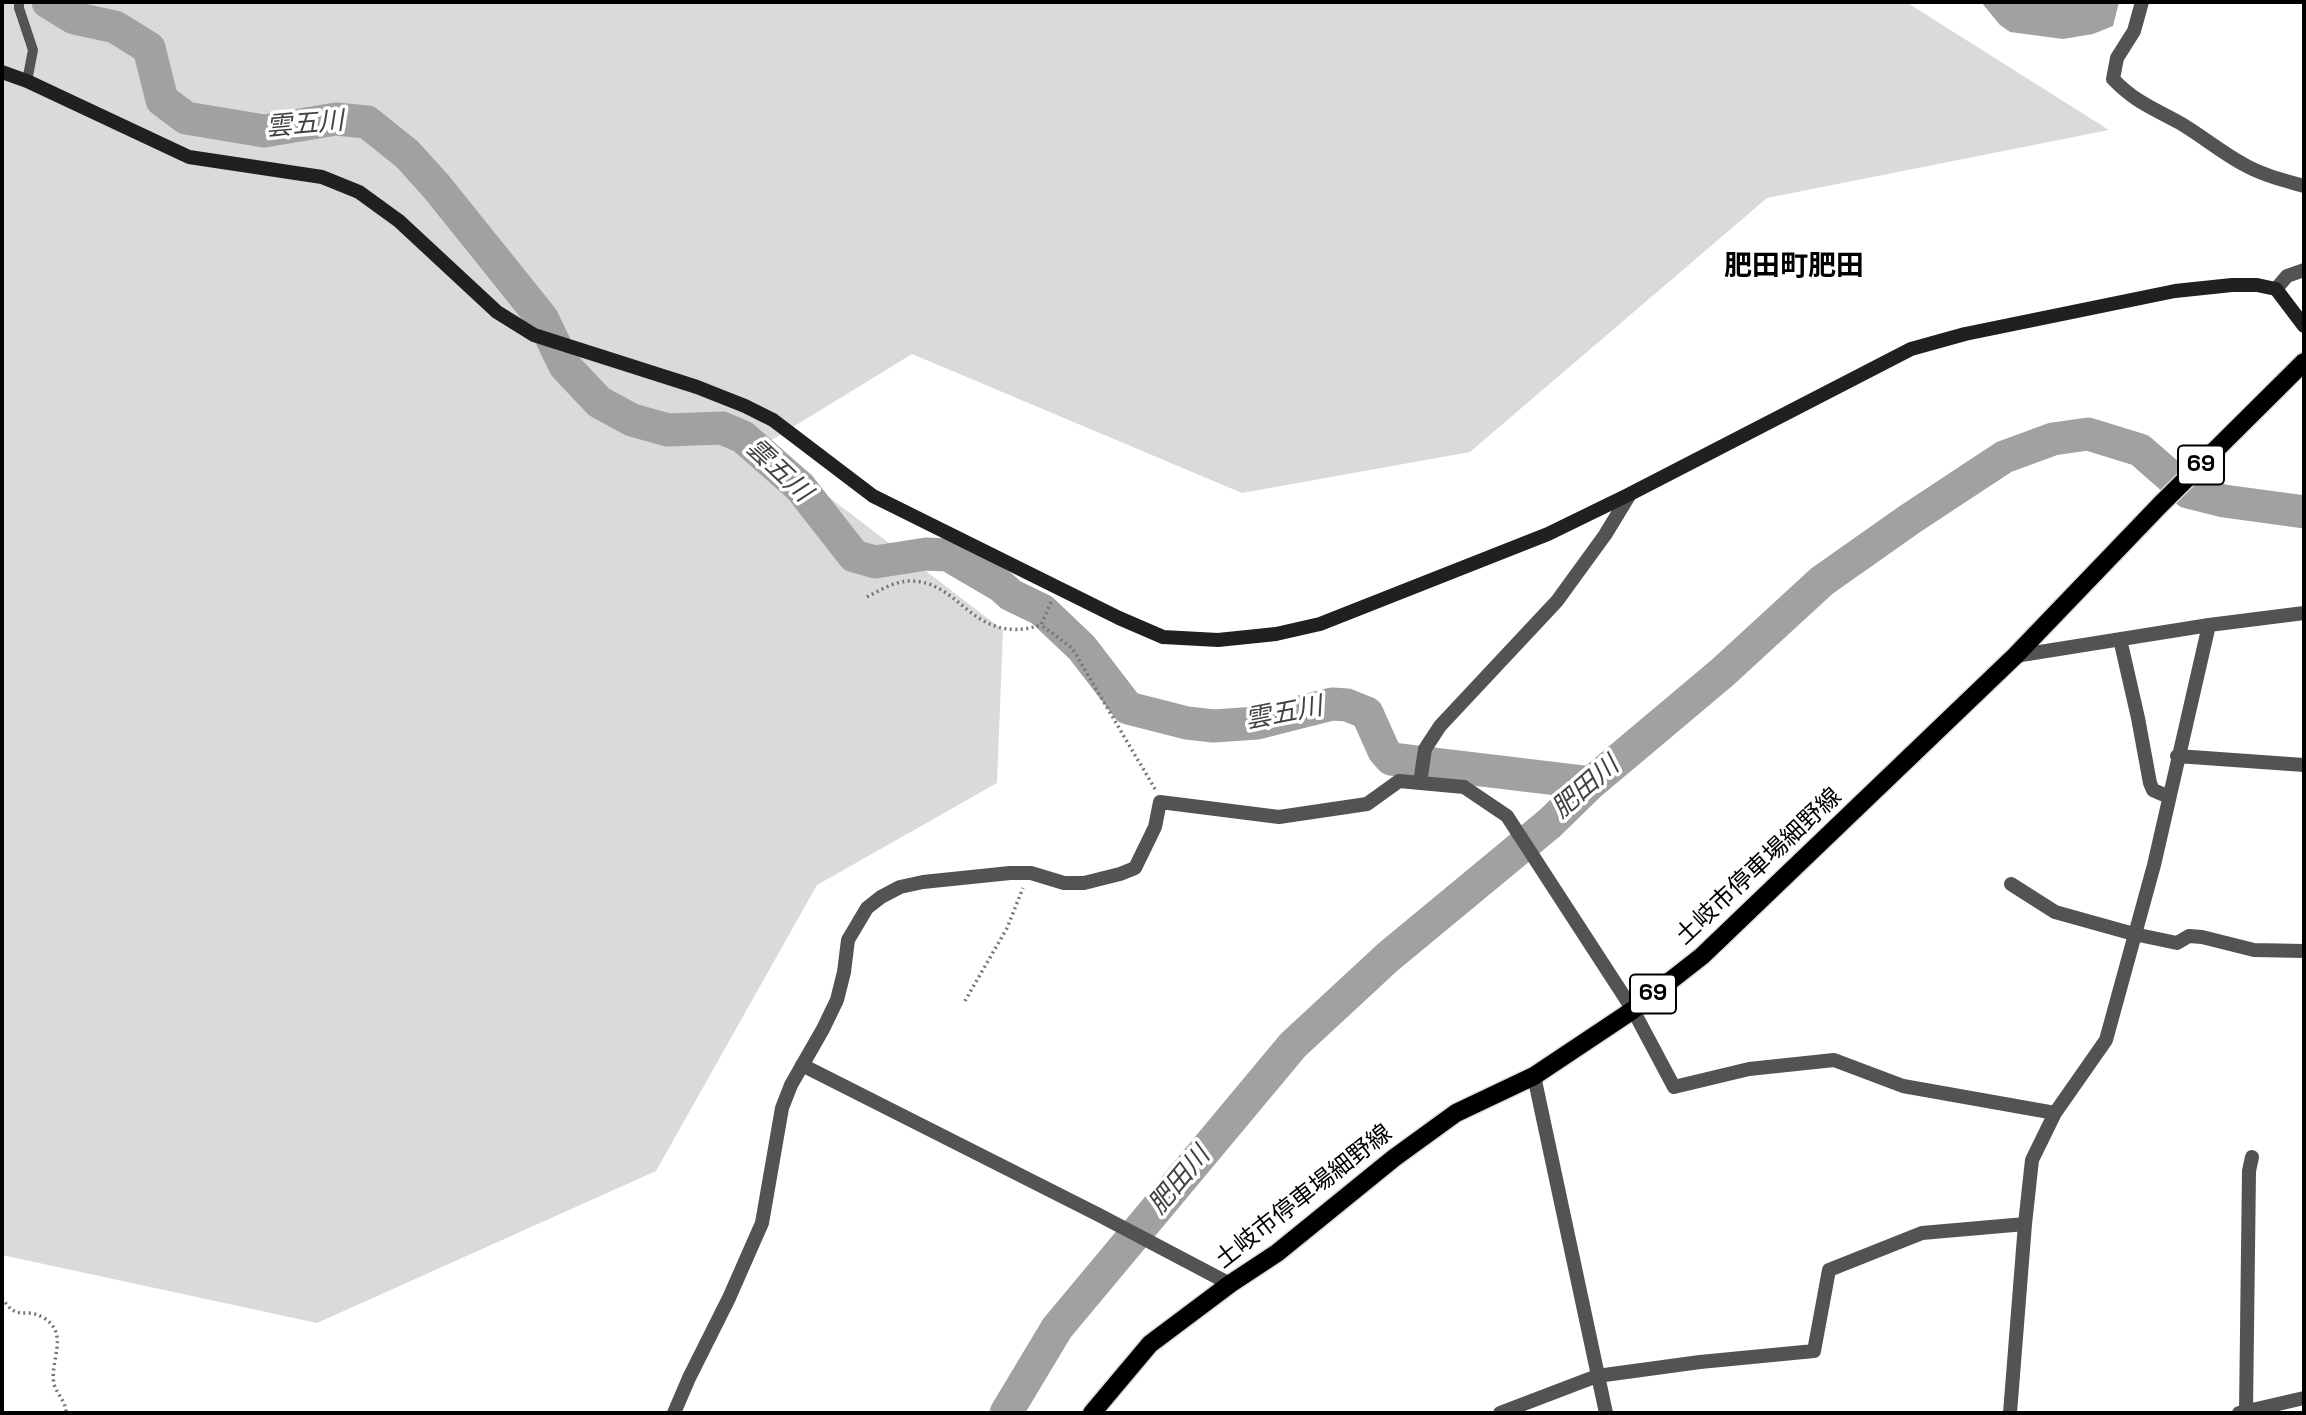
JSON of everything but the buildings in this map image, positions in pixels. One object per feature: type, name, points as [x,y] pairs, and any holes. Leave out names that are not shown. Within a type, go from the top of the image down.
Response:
[{"type":"main road","name":"土岐市停車場細野線","points":[[1092,1413],[1150,1344],[1230,1284],[1277,1253],[1394,1158],[1456,1113],[1534,1076],[1633,1010],[1702,956],[2015,656],[2160,505],[2304,362]]},
{"type":"street","points":[[2142,2],[2134,31],[2117,58],[2113,79],[2147,108],[2177,122],[2244,165],[2269,176],[2304,186]]},
{"type":"street","points":[[2,72],[27,81],[189,157],[322,177],[359,192],[400,221],[496,312],[534,335],[698,387],[773,420],[873,496],[1163,637],[1218,640],[1276,635],[1320,624],[1535,539],[1630,494],[1911,349],[1978,331],[2175,291],[2232,285],[2257,285],[2276,289],[2304,326]]},
{"type":"street","points":[[2276,289],[2287,276],[2304,270]]},
{"type":"street","points":[[1420,780],[1425,749],[1440,726],[1557,601],[1605,535],[1630,494]]},
{"type":"street","points":[[2015,656],[2304,612]]},
{"type":"street","points":[[2010,1413],[2032,1160],[2055,1113],[2106,1040],[2154,865],[2209,625]]},
{"type":"street","points":[[2120,639],[2150,783],[2153,790],[2168,797]]},
{"type":"street","points":[[2177,756],[2304,765]]},
{"type":"street","points":[[674,1413],[762,1223],[782,1108],[791,1085],[837,1000],[848,940],[867,908],[900,887],[923,882],[1027,873],[1064,883],[1084,883],[1120,874],[1135,868],[1155,827],[1160,802],[1279,817],[1367,804],[1399,781],[1420,780],[1464,787],[1507,816],[1633,1010],[1674,1087],[1749,1069],[1834,1060],[1903,1086],[2055,1113]]},
{"type":"street","points":[[2011,884],[2055,912],[2134,934],[2177,943],[2189,936],[2254,950],[2304,951]]},
{"type":"street","points":[[802,1065],[1230,1284]]},
{"type":"street","points":[[1534,1076],[1606,1413]]},
{"type":"street","points":[[2252,1157],[2249,1171],[2243,1412],[2304,1398]]},
{"type":"street","points":[[1500,1413],[1597,1376],[1700,1362],[1814,1351],[1829,1270],[1922,1233],[2025,1224]]},
{"type":"lane","points":[[19,5],[33,50],[27,81]]},
{"type":"path","points":[[867,597],[895,584],[908,581],[923,583],[937,588],[989,625],[1026,629],[1041,625]]},
{"type":"path","points":[[1041,625],[1058,588]]},
{"type":"path","points":[[1041,625],[1072,648],[1142,765],[1160,802]]},
{"type":"path","points":[[965,1001],[1007,928],[1020,900],[1027,873]]},
{"type":"path","points":[[2,1298],[10,1310],[33,1314],[51,1324],[57,1336],[58,1349],[53,1374],[54,1385],[64,1401],[66,1413]]},
{"type":"shaded area","points":[[2,2],[1906,2],[2109,130],[1767,198],[1470,452],[1242,493],[912,354],[762,446],[1003,630],[997,783],[817,885],[656,1171],[317,1323],[2,1255]]},
{"type":"shaded area","points":[[1981,2],[2119,2],[2113,26],[2093,34],[2063,39],[2010,32],[2000,25]]},
{"type":"waterway","name":"雲五川","points":[[48,2],[74,18],[115,27],[149,48],[162,100],[186,118],[264,131],[336,119],[367,122],[407,154],[436,186],[542,318],[565,366],[599,402],[632,420],[668,430],[722,428],[743,437],[800,487],[854,556],[875,562],[926,554],[948,555],[1001,586],[1011,595],[1042,610],[1082,648],[1128,708],[1187,723],[1214,726],[1257,723],[1332,704],[1347,705],[1367,713],[1384,751],[1391,759],[1591,783]]},
{"type":"waterway","name":"肥田川","points":[[1006,1413],[1057,1328],[1293,1045],[1388,957],[1550,823],[1591,783],[1723,672],[1822,581],[1910,519],[2004,457],[2053,439],[2088,434],[2140,450],[2188,492],[2224,501],[2304,512]]},
{"type":"district","name":"肥田町肥田","points":[[1794,267]]}]
